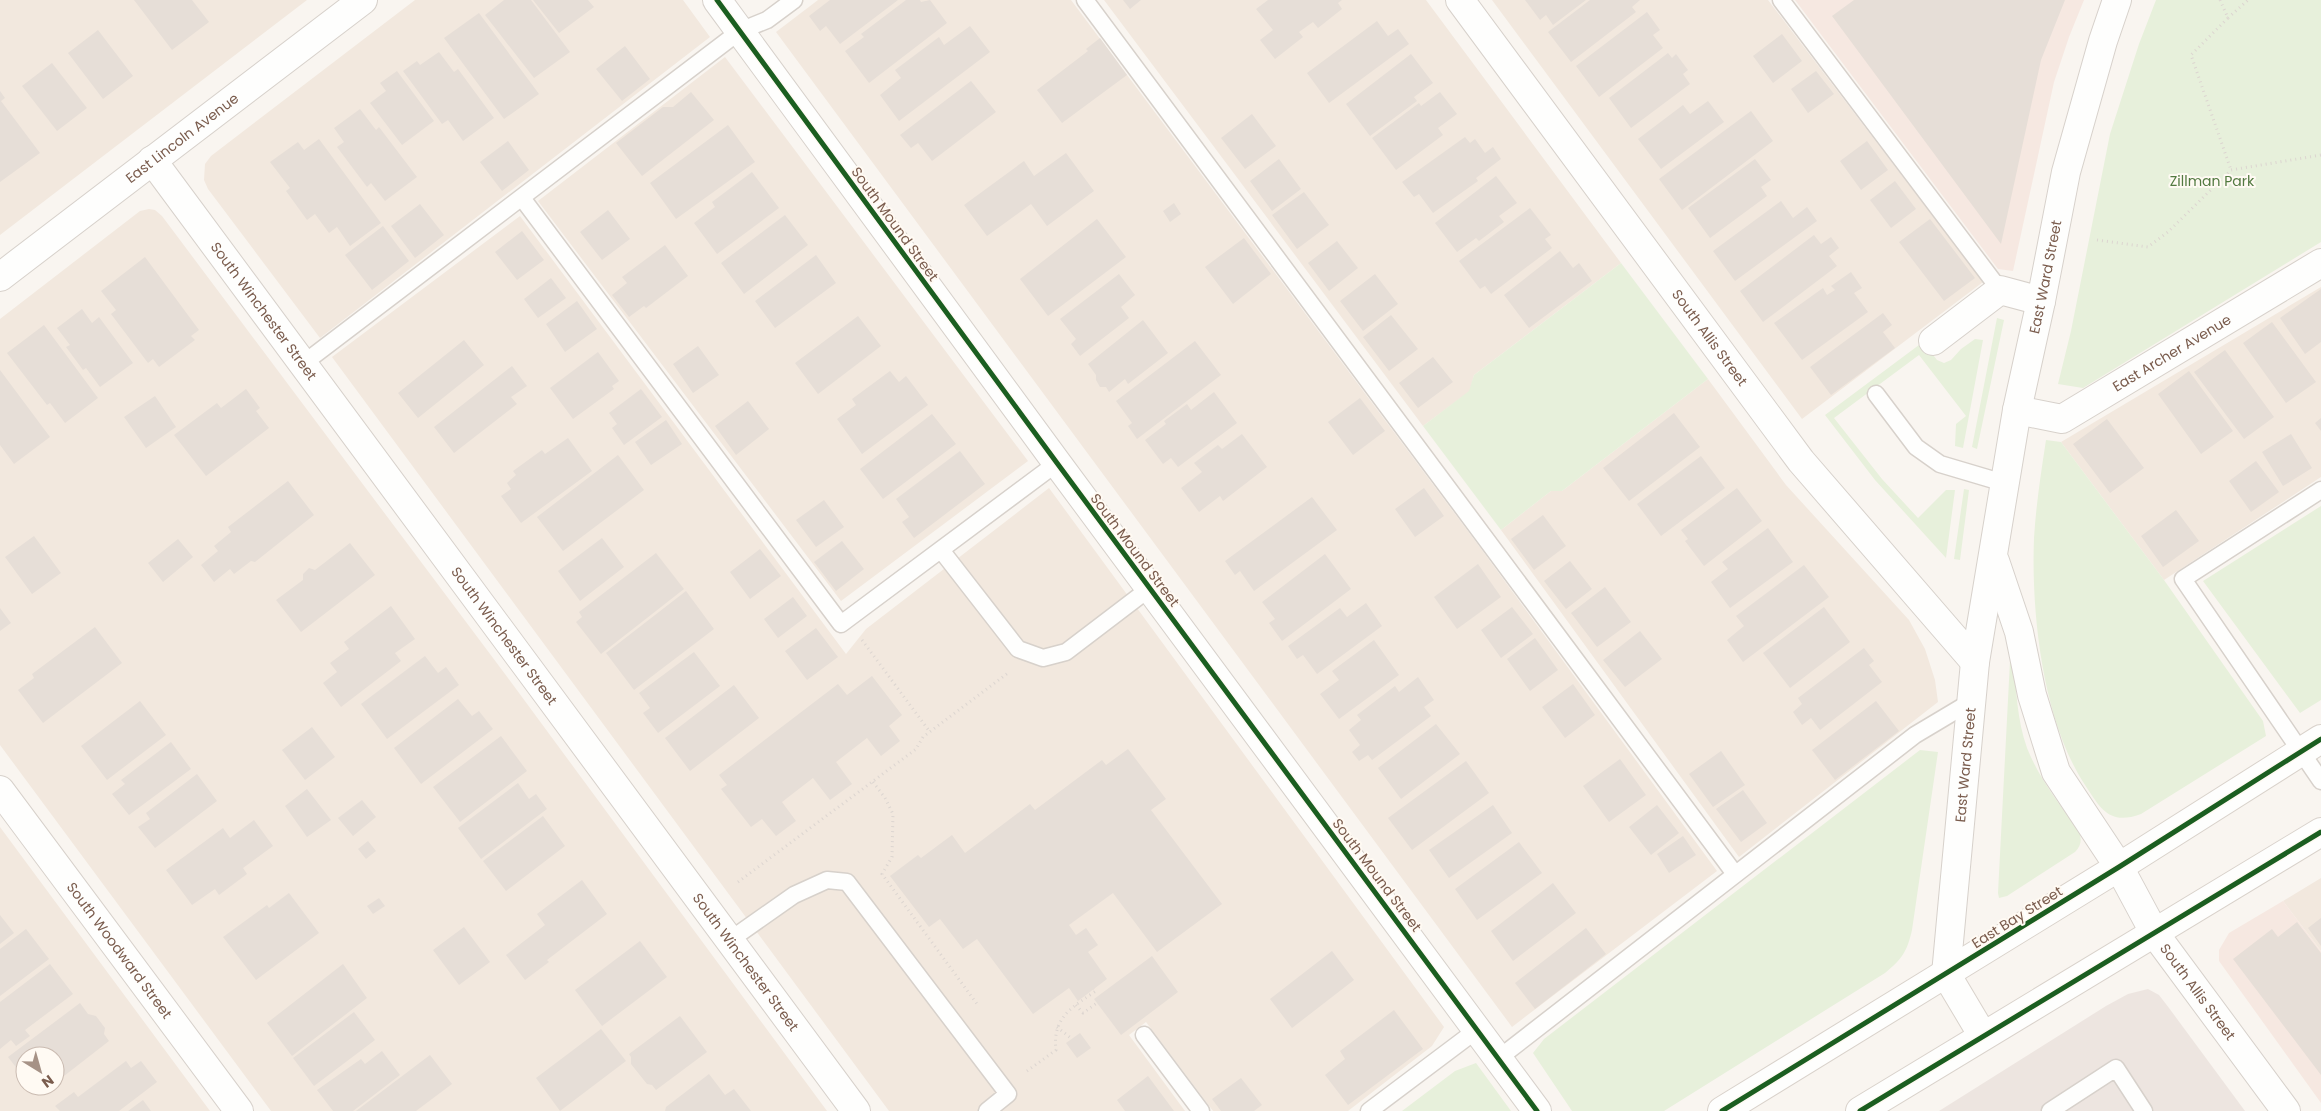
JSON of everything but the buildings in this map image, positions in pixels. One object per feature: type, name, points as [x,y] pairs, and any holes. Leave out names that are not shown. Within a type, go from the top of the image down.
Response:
[{"type":"street","name":"East Lincoln Avenue","points":[[0,277],[363,0]]},
{"type":"street","name":"South Mound Street","points":[[717,0],[1537,1111]]},
{"type":"street","name":"South Allis Street","points":[[1460,0],[1801,461],[1976,662]]},
{"type":"street","name":"East Ward Street","points":[[1946,974],[1976,662],[1994,558],[2004,482],[2066,172],[2103,41],[2117,0]]},
{"type":"street","name":"South Winchester Street","points":[[152,160],[856,1111]]},
{"type":"street","name":"East Archer Avenue","points":[[2017,410],[2062,419],[2321,263]]},
{"type":"street","points":[[1933,341],[2000,290],[2041,301]]},
{"type":"street","name":"East Ward Street","points":[[1994,558],[2018,632],[2032,695],[2056,772],[2119,868]]},
{"type":"street","name":"East Bay Street","points":[[1722,1111],[2119,868],[2311,745]]},
{"type":"street","name":"South Woodward Street","points":[[0,790],[239,1111]]},
{"type":"street","points":[[1860,1111],[2321,832]]},
{"type":"street","name":"South Allis Street","points":[[2119,868],[2155,934],[2286,1111]]},
{"type":"street","points":[[1946,974],[1983,1036]]},
{"type":"lane","points":[[304,363],[740,31],[767,20],[794,0]]},
{"type":"lane","points":[[1085,0],[1735,874]]},
{"type":"lane","points":[[1781,0],[2000,290]]},
{"type":"lane","points":[[522,198],[841,624],[1057,463]]},
{"type":"lane","points":[[1876,394],[1916,447],[1940,464],[2004,482]]},
{"type":"lane","points":[[2321,490],[2183,579],[2311,745],[2321,781]]},
{"type":"lane","points":[[941,550],[1018,649],[1043,658],[1066,652],[1150,588]]},
{"type":"lane","points":[[1499,1058],[1915,735],[1972,701]]},
{"type":"lane","points":[[730,940],[794,895],[827,880],[848,882],[1008,1094],[987,1111]]},
{"type":"lane","points":[[1369,1111],[1478,1029]]},
{"type":"lane","points":[[1144,1035],[1201,1111]]},
{"type":"lane","points":[[2050,1111],[2116,1068],[2144,1111]]},
{"type":"path","points":[[2220,0],[2228,18]]},
{"type":"path","points":[[2231,170],[2191,55],[2248,0]]},
{"type":"path","points":[[2096,240],[2148,247],[2168,232],[2231,170],[2321,155]]},
{"type":"path","points":[[847,620],[930,732]]},
{"type":"path","points":[[738,882],[916,749],[923,737],[1033,655]]},
{"type":"path","points":[[873,782],[885,798],[892,814],[892,857],[882,874],[980,1008]]},
{"type":"path","points":[[1022,1064],[1028,1072],[1056,1050],[1057,1027],[1068,1010],[1096,991],[1094,989]]},
{"type":"path","points":[[1076,1005],[1083,1013],[1097,1003]]},
{"type":"path","points":[[1057,1027],[1072,1039]]},
{"type":"shaded area","points":[[0,0],[307,0],[0,235]]},
{"type":"shaded area","points":[[415,0],[683,0],[710,37],[320,338],[208,189],[204,180],[205,164],[211,156]]},
{"type":"shaded area","points":[[818,0],[1071,0],[1479,546],[1717,871],[1512,1027],[776,32]]},
{"type":"shaded area","points":[[1104,0],[1426,0],[1621,263],[1474,375],[1470,391],[1423,426]]},
{"type":"shaded area","points":[[1492,0],[1768,0],[1983,282],[1802,419]]},
{"type":"shaded area","points":[[1795,0],[2084,0],[2054,82],[2013,271],[1998,269]]},
{"type":"shaded area","points":[[725,57],[1028,461],[841,601],[538,201]]},
{"type":"shaded area","points":[[155,210],[162,216],[505,674],[827,1111],[271,1111],[0,745],[0,319],[140,211]]},
{"type":"shaded area","points":[[520,216],[846,654],[866,629],[1049,488],[1444,1027],[1432,1046],[1348,1111],[1213,1111],[1146,1022],[1129,1035],[1185,1111],[889,1111],[332,357]]},
{"type":"shaded area","points":[[2321,287],[2321,477],[2164,580],[2061,442]]},
{"type":"shaded area","points":[[1708,379],[1786,485],[1909,620],[1925,649],[1935,680],[1938,702],[1739,857],[1501,530],[1551,491],[1562,491]]},
{"type":"shaded area","points":[[0,827],[210,1111],[0,1111]]},
{"type":"shaded area","points":[[2321,878],[2321,951],[2283,901]]},
{"type":"shaded area","points":[[2283,901],[2321,951],[2321,1103],[2219,961],[2219,950],[2229,933]]},
{"type":"shaded area","points":[[2148,989],[2159,995],[2245,1111],[1939,1111],[2106,1006],[2128,994]]},
{"type":"green space","name":"Zillman Park","points":[[2156,0],[2321,0],[2321,242],[2083,388],[2058,384],[2071,331],[2110,134],[2139,44]]},
{"type":"green space","points":[[1621,263],[1708,379],[1562,491],[1551,491],[1501,530],[1423,426],[1469,391],[1474,375]]},
{"type":"green space","points":[[1997,318],[2004,320],[1977,449],[1972,447]]},
{"type":"green space","points":[[1975,339],[1983,340],[1963,448],[1955,446],[1956,424],[1966,416],[1919,355],[1834,418],[1882,479],[1918,518],[1946,490],[1955,490],[1946,558],[1875,480],[1825,415],[1923,342],[1937,360],[1944,363],[1951,360],[1961,349]]},
{"type":"green space","points":[[2046,440],[2061,442],[2164,580],[2263,721],[2266,736],[2141,814],[2131,817],[2122,818],[2108,814],[2092,796],[2072,762],[2050,701],[2038,634],[2034,568],[2036,513]]},
{"type":"green space","points":[[1964,489],[1969,490],[1960,560],[1954,559]]},
{"type":"green space","points":[[2321,506],[2321,700],[2300,713],[2203,581]]},
{"type":"green space","points":[[2014,660],[2019,715],[2027,748],[2043,780],[2078,829],[2081,841],[2075,852],[2007,896],[1999,898],[2010,661]]},
{"type":"green space","points":[[1920,750],[1938,752],[1912,930],[1906,950],[1896,963],[1885,973],[1664,1111],[1572,1111],[1533,1053],[1544,1039]]},
{"type":"green space","points":[[1476,1063],[1511,1111],[1402,1111],[1455,1071]]},
{"type":"cycle path","points":[[717,0],[1537,1111]]},
{"type":"cycle path","points":[[1722,1111],[2119,867],[2321,739]]},
{"type":"cycle path","points":[[1860,1111],[2321,832]]}]
